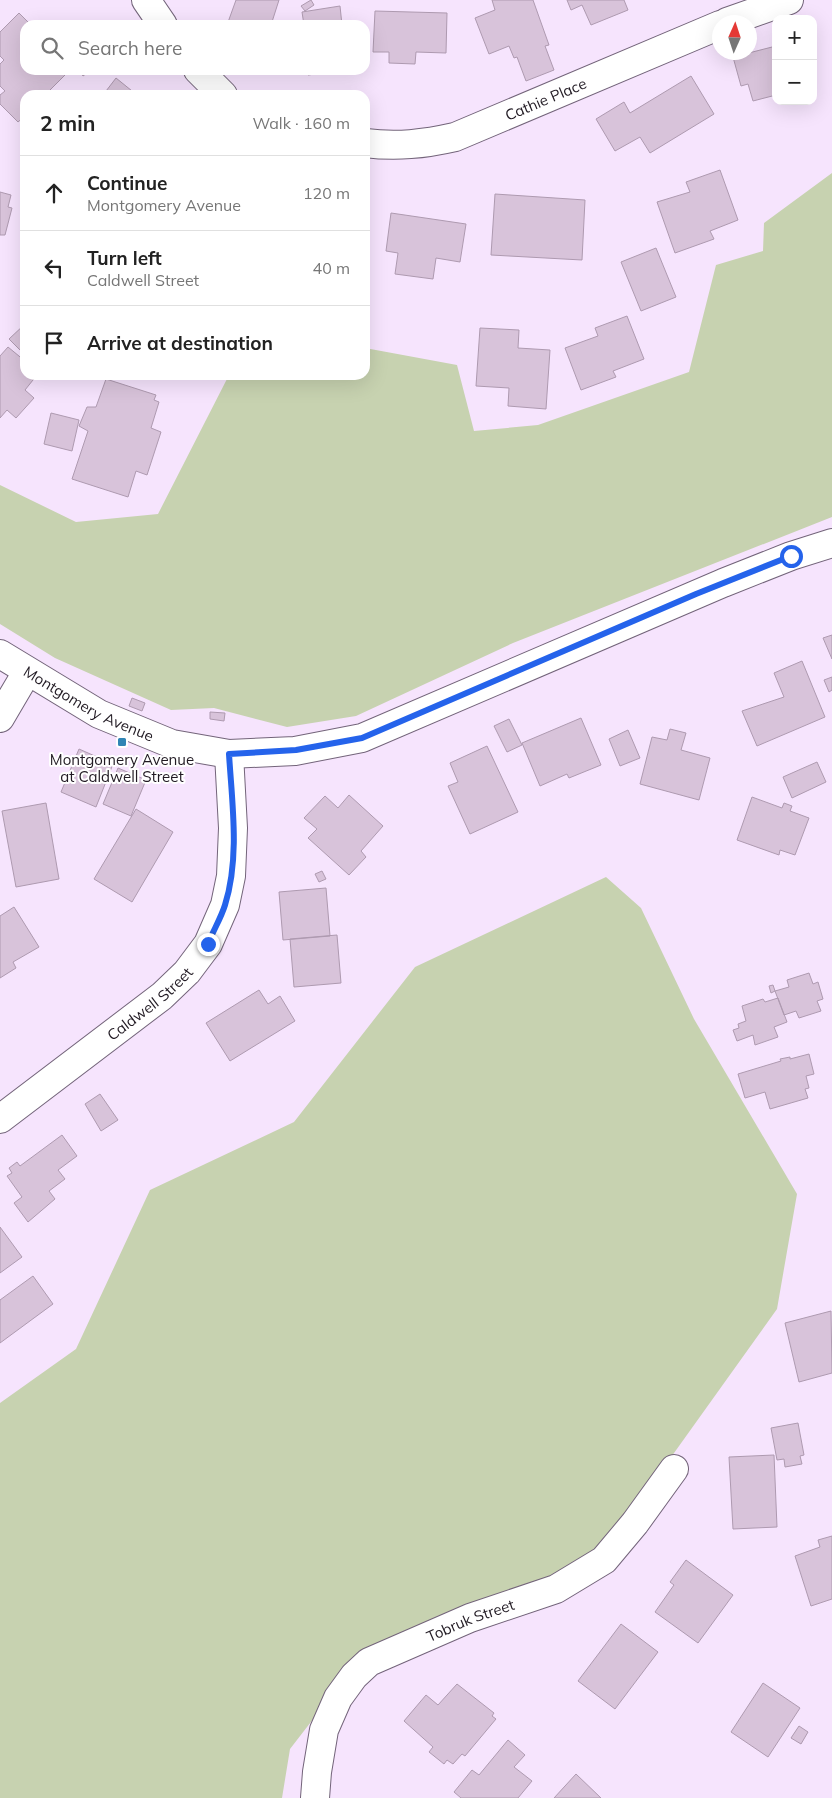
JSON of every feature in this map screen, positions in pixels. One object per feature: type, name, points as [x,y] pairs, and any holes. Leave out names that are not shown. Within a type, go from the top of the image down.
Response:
[{"type":"street","points":[[146,0],[160,20]]},
{"type":"street","points":[[747,15],[789,0]]},
{"type":"street","name":"Cathie Place","points":[[370,144],[394,146],[429,143],[455,137],[712,28]]},
{"type":"street","points":[[203,75],[218,90]]},
{"type":"street","name":"Montgomery Avenue","points":[[0,654],[26,672],[99,714],[133,730],[172,744],[229,754],[296,750],[362,738],[705,590],[791,556],[832,543]]},
{"type":"street","points":[[0,718],[26,672]]},
{"type":"street","name":"Caldwell Street","points":[[0,1119],[162,996],[187,972],[208,944],[225,905],[231,876],[233,828],[229,754]]},
{"type":"street","name":"Tobruk Street","points":[[315,1798],[316,1772],[324,1730],[338,1698],[354,1676],[369,1662],[470,1618],[556,1589],[604,1560],[635,1523],[674,1469]]},
{"type":"green space","points":[[832,173],[832,517],[513,643],[356,716],[287,727],[214,708],[171,710],[55,658],[0,624],[0,485],[76,522],[158,514],[226,380],[370,380],[370,349],[457,365],[474,431],[538,425],[689,372],[716,265],[763,251],[764,223]]},
{"type":"green space","points":[[606,877],[641,908],[694,1019],[797,1194],[777,1309],[664,1467],[598,1575],[365,1652],[290,1749],[282,1798],[0,1798],[0,1403],[76,1349],[150,1190],[294,1122],[415,967]]},
{"type":"building","points":[[236,0],[279,0],[273,20],[229,20]]},
{"type":"building","points":[[311,0],[314,5],[305,11],[301,6]]},
{"type":"building","points":[[492,0],[533,0],[549,45],[545,46],[554,70],[526,81],[517,57],[514,58],[509,46],[489,54],[475,18],[495,10]]},
{"type":"building","points":[[567,0],[624,0],[628,10],[591,25],[582,5],[571,10]]},
{"type":"building","points":[[340,6],[341,20],[303,20],[302,12]]},
{"type":"building","points":[[375,11],[447,13],[446,53],[416,52],[415,64],[389,63],[389,52],[373,52]]},
{"type":"building","points":[[19,13],[26,20],[20,20],[20,75],[65,75],[50,90],[20,90],[20,120],[18,122],[0,104],[0,95],[5,91],[0,86],[0,64],[4,60],[0,56],[0,32]]},
{"type":"building","points":[[772,47],[772,96],[753,101],[748,84],[741,86],[734,60],[757,60],[757,51]]},
{"type":"building","points":[[691,76],[714,114],[650,153],[640,137],[615,151],[596,119],[624,102],[630,113]]},
{"type":"building","points":[[116,78],[131,90],[107,90]]},
{"type":"building","points":[[720,170],[738,220],[710,231],[714,239],[675,253],[657,202],[690,192],[686,182]]},
{"type":"building","points":[[0,192],[11,195],[8,207],[12,208],[5,235],[0,235]]},
{"type":"building","points":[[495,194],[585,200],[582,260],[491,255]]},
{"type":"building","points":[[391,213],[466,224],[460,262],[436,258],[433,279],[395,274],[398,253],[386,251]]},
{"type":"building","points":[[656,248],[676,297],[641,311],[621,262]]},
{"type":"building","points":[[627,316],[644,359],[613,371],[616,377],[581,390],[565,348],[598,336],[595,328]]},
{"type":"building","points":[[480,328],[519,330],[518,348],[550,350],[546,409],[508,406],[509,388],[476,386]]},
{"type":"building","points":[[20,329],[20,350],[9,339]]},
{"type":"building","points":[[8,347],[20,357],[20,380],[33,380],[25,390],[34,398],[16,418],[7,410],[0,418],[0,356]]},
{"type":"building","points":[[106,380],[156,395],[154,400],[159,402],[151,428],[161,432],[147,475],[136,471],[128,497],[72,479],[88,431],[79,426],[87,407],[96,407]]},
{"type":"building","points":[[51,413],[79,420],[72,451],[44,444]]},
{"type":"building","points":[[832,635],[832,659],[823,638]]},
{"type":"building","points":[[802,661],[825,717],[757,746],[742,711],[784,697],[774,673]]},
{"type":"building","points":[[832,677],[832,690],[829,692],[824,680]]},
{"type":"building","points":[[132,698],[145,703],[142,711],[129,706]]},
{"type":"building","points":[[210,712],[225,713],[224,721],[210,719]]},
{"type":"building","points":[[581,718],[601,765],[569,778],[567,774],[540,786],[522,743]]},
{"type":"building","points":[[509,719],[522,745],[507,752],[494,726]]},
{"type":"building","points":[[670,729],[686,733],[681,750],[710,758],[699,800],[640,784],[652,737],[667,740]]},
{"type":"building","points":[[628,730],[640,758],[620,766],[609,739]]},
{"type":"building","points":[[487,746],[518,812],[470,834],[448,786],[458,782],[450,763]]},
{"type":"building","points":[[79,749],[113,764],[96,807],[61,792]]},
{"type":"building","points":[[817,762],[826,782],[792,798],[783,777]]},
{"type":"building","points":[[118,768],[146,780],[131,816],[103,804]]},
{"type":"building","points":[[349,795],[383,826],[361,851],[366,857],[349,875],[308,838],[317,829],[304,818],[325,796],[338,808]]},
{"type":"building","points":[[752,797],[782,808],[784,803],[792,806],[790,811],[809,818],[795,855],[780,850],[779,855],[737,840]]},
{"type":"building","points":[[46,803],[59,879],[16,887],[2,811]]},
{"type":"building","points":[[136,809],[173,832],[132,902],[94,879]]},
{"type":"building","points":[[322,871],[326,879],[319,882],[315,874]]},
{"type":"building","points":[[326,888],[330,936],[283,940],[279,892]]},
{"type":"building","points":[[14,907],[39,947],[13,962],[16,968],[0,978],[0,916]]},
{"type":"building","points":[[337,935],[341,983],[294,987],[290,939]]},
{"type":"building","points":[[809,973],[813,984],[818,982],[823,999],[817,1001],[821,1011],[799,1018],[796,1011],[784,1015],[775,991],[789,987],[787,980]]},
{"type":"building","points":[[773,985],[775,991],[771,993],[769,986]]},
{"type":"building","points":[[259,990],[268,1004],[280,996],[295,1021],[230,1061],[206,1023]]},
{"type":"building","points":[[778,998],[787,1022],[774,1027],[778,1037],[755,1045],[753,1035],[737,1041],[733,1030],[739,1028],[738,1024],[746,1021],[742,1006],[763,999],[765,1002]]},
{"type":"building","points":[[809,1054],[814,1074],[806,1076],[809,1088],[805,1089],[808,1098],[770,1109],[765,1092],[745,1098],[738,1074],[781,1061],[780,1059],[790,1057],[790,1059]]},
{"type":"building","points":[[100,1094],[118,1120],[101,1131],[85,1104]]},
{"type":"building","points":[[62,1135],[77,1156],[58,1170],[65,1179],[49,1191],[55,1199],[28,1222],[14,1203],[22,1197],[7,1176],[12,1173],[9,1168],[17,1162],[20,1166]]},
{"type":"building","points":[[0,1227],[22,1257],[0,1273]]},
{"type":"building","points":[[33,1276],[53,1304],[0,1343],[0,1300]]},
{"type":"building","points":[[831,1311],[832,1373],[799,1382],[785,1323]]},
{"type":"building","points":[[798,1423],[804,1455],[800,1456],[802,1464],[785,1467],[784,1459],[777,1460],[771,1428]]},
{"type":"building","points":[[774,1455],[777,1527],[733,1529],[729,1457]]},
{"type":"building","points":[[832,1536],[832,1599],[811,1606],[795,1556],[820,1547],[818,1540]]},
{"type":"building","points":[[686,1560],[733,1595],[698,1643],[655,1612],[674,1585],[670,1582]]},
{"type":"building","points":[[621,1624],[658,1652],[615,1709],[578,1681]]},
{"type":"building","points":[[763,1683],[800,1708],[768,1757],[731,1732]]},
{"type":"building","points":[[457,1684],[494,1713],[492,1716],[496,1719],[465,1756],[462,1754],[453,1764],[447,1760],[444,1764],[429,1752],[433,1747],[404,1721],[426,1695],[438,1705]]},
{"type":"building","points":[[799,1726],[808,1732],[801,1744],[791,1738]]},
{"type":"building","points":[[508,1740],[525,1755],[514,1767],[532,1781],[518,1798],[461,1798],[454,1792],[472,1770],[479,1775]]},
{"type":"building","points":[[576,1774],[601,1798],[554,1798]]},
{"type":"place","name":"Montgomery Avenue at Caldwell Street","points":[[122,742]]},
{"type":"route","points":[[208,944],[225,905],[231,876],[233,828],[229,754],[296,750],[362,738],[696,594],[791,556]]}]
